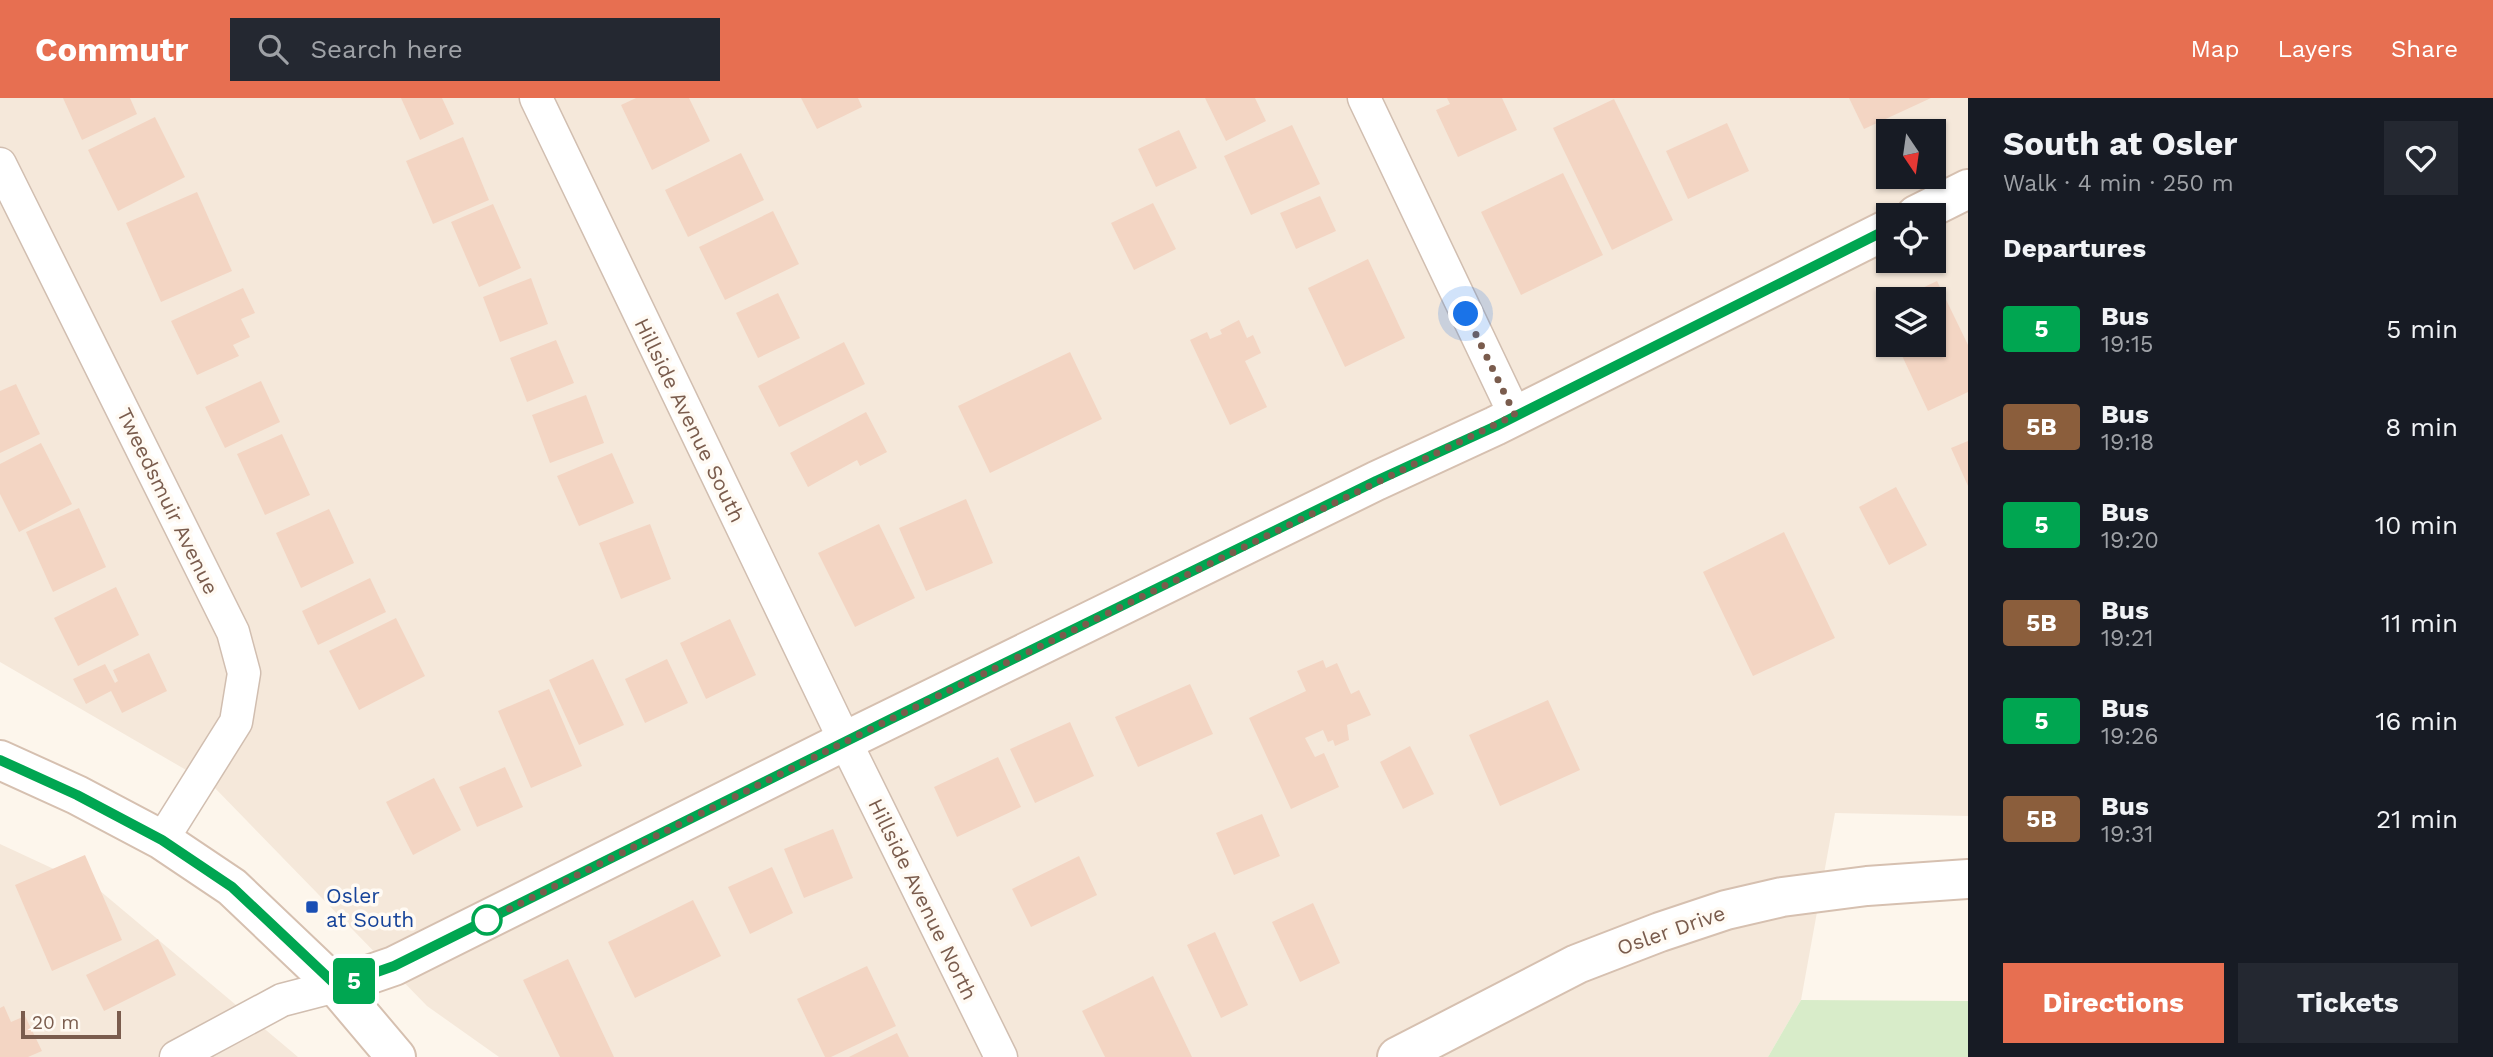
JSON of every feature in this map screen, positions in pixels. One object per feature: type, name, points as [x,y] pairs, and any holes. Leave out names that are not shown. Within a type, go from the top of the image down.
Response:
[{"type":"street","name":"Hillside Avenue South","points":[[536,98],[845,741]]},
{"type":"street","points":[[1364,98],[1515,415]]},
{"type":"street","name":"Tweedsmuir Avenue","points":[[0,164],[233,632],[244,673],[236,722],[162,840]]},
{"type":"street","points":[[1940,203],[1968,189]]},
{"type":"street","points":[[176,1057],[282,1000],[337,986],[394,966],[845,741],[1515,415],[1876,235]]},
{"type":"street","name":"Hillside Avenue North","points":[[845,741],[1001,1057]]},
{"type":"street","points":[[0,760],[77,795],[162,840],[232,887],[337,986],[396,1057]]},
{"type":"street","name":"Osler Drive","points":[[1397,1057],[1577,964],[1726,910],[1794,895],[1867,886],[1968,879]]},
{"type":"shaded area","points":[[0,98],[1968,98],[1968,816],[1835,813],[1801,1000],[1768,1057],[499,1057],[427,1006],[212,785],[0,662]]},
{"type":"shaded area","points":[[0,844],[99,890],[298,1057],[0,1057]]},
{"type":"green space","points":[[1801,1000],[1968,1001],[1968,1057],[1768,1057]]},
{"type":"building","points":[[63,98],[130,98],[137,114],[82,140]]},
{"type":"building","points":[[401,98],[442,98],[454,124],[420,140]]},
{"type":"building","points":[[636,98],[689,98],[710,141],[652,170],[621,105]]},
{"type":"building","points":[[801,98],[858,98],[862,107],[817,129]]},
{"type":"building","points":[[1205,98],[1255,98],[1266,121],[1226,141]]},
{"type":"building","points":[[1447,98],[1502,98],[1517,130],[1458,157],[1436,110],[1450,104]]},
{"type":"building","points":[[1849,98],[1931,98],[1886,119],[1876,119],[1876,123],[1864,129]]},
{"type":"building","points":[[1614,99],[1673,220],[1612,250],[1553,128]]},
{"type":"building","points":[[155,117],[185,177],[118,211],[88,150]]},
{"type":"building","points":[[1727,123],[1749,171],[1688,199],[1666,151]]},
{"type":"building","points":[[1292,125],[1320,184],[1251,215],[1224,156]]},
{"type":"building","points":[[1179,130],[1197,168],[1156,187],[1138,149]]},
{"type":"building","points":[[463,137],[489,200],[433,224],[406,161]]},
{"type":"building","points":[[741,153],[764,200],[688,237],[665,190]]},
{"type":"building","points":[[1563,173],[1603,255],[1521,295],[1481,212]]},
{"type":"building","points":[[197,192],[232,271],[161,302],[126,223]]},
{"type":"building","points":[[1320,196],[1336,231],[1296,249],[1280,213]]},
{"type":"building","points":[[1153,203],[1176,249],[1134,270],[1111,223]]},
{"type":"building","points":[[493,204],[521,268],[479,287],[451,222]]},
{"type":"building","points":[[773,211],[799,264],[725,300],[699,247]]},
{"type":"building","points":[[1368,259],[1405,338],[1345,367],[1308,288]]},
{"type":"building","points":[[531,278],[548,324],[500,342],[483,297]]},
{"type":"building","points":[[1937,281],[1940,287],[1924,287]]},
{"type":"building","points":[[243,288],[255,313],[241,319],[250,337],[233,345],[239,356],[197,375],[171,321]]},
{"type":"building","points":[[778,293],[800,338],[758,358],[736,313]]},
{"type":"building","points":[[1946,300],[1968,345],[1968,392],[1928,411],[1903,357],[1946,357]]},
{"type":"building","points":[[1239,320],[1247,338],[1253,335],[1261,353],[1245,361],[1267,407],[1230,425],[1190,340],[1207,332],[1210,339],[1222,334],[1220,330]]},
{"type":"building","points":[[556,340],[574,383],[527,402],[510,358]]},
{"type":"building","points":[[844,342],[865,384],[779,427],[758,386]]},
{"type":"building","points":[[1070,352],[1102,419],[990,473],[958,406]]},
{"type":"building","points":[[261,381],[280,422],[225,448],[205,407]]},
{"type":"building","points":[[16,384],[40,434],[0,453],[0,391]]},
{"type":"building","points":[[586,395],[604,443],[550,463],[532,415]]},
{"type":"building","points":[[866,412],[887,452],[860,466],[857,460],[808,487],[790,453]]},
{"type":"building","points":[[282,434],[310,495],[265,515],[237,454]]},
{"type":"building","points":[[1968,441],[1968,486],[1951,448]]},
{"type":"building","points":[[41,443],[72,504],[19,532],[0,494],[0,464]]},
{"type":"building","points":[[612,453],[634,503],[579,526],[557,476]]},
{"type":"building","points":[[1896,487],[1927,545],[1889,565],[1859,507]]},
{"type":"building","points":[[966,499],[993,563],[926,591],[899,528]]},
{"type":"building","points":[[79,508],[106,567],[53,592],[26,532]]},
{"type":"building","points":[[329,509],[354,563],[301,588],[276,533]]},
{"type":"building","points":[[650,524],[671,579],[621,599],[599,543]]},
{"type":"building","points":[[879,524],[915,598],[855,627],[818,553]]},
{"type":"building","points":[[1784,532],[1835,638],[1753,676],[1703,572]]},
{"type":"building","points":[[370,578],[386,612],[318,645],[302,611]]},
{"type":"building","points":[[116,587],[139,635],[78,666],[54,618]]},
{"type":"building","points":[[396,618],[425,676],[359,710],[329,651]]},
{"type":"building","points":[[730,619],[756,675],[706,699],[680,643]]},
{"type":"building","points":[[149,653],[167,691],[122,713],[111,691],[86,704],[73,679],[105,664],[115,683],[118,681],[113,670]]},
{"type":"building","points":[[593,659],[624,725],[579,745],[549,680]]},
{"type":"building","points":[[667,659],[688,703],[645,723],[625,679]]},
{"type":"building","points":[[1323,660],[1326,668],[1337,663],[1351,694],[1359,690],[1371,715],[1347,725],[1349,740],[1335,746],[1333,740],[1328,742],[1323,730],[1305,738],[1315,757],[1324,753],[1339,787],[1291,809],[1249,718],[1306,691],[1297,671]]},
{"type":"building","points":[[1190,684],[1213,734],[1138,767],[1115,717]]},
{"type":"building","points":[[549,689],[582,766],[531,788],[498,711]]},
{"type":"building","points":[[1548,700],[1580,770],[1500,806],[1469,735]]},
{"type":"building","points":[[1070,722],[1094,776],[1035,803],[1010,749]]},
{"type":"building","points":[[1410,746],[1434,794],[1403,809],[1380,762]]},
{"type":"building","points":[[998,757],[1021,807],[957,837],[934,787]]},
{"type":"building","points":[[505,767],[523,807],[477,827],[459,787]]},
{"type":"building","points":[[434,778],[461,830],[413,855],[386,802]]},
{"type":"building","points":[[1262,814],[1280,856],[1234,875],[1216,833]]},
{"type":"building","points":[[833,829],[853,878],[804,898],[784,849]]},
{"type":"building","points":[[85,855],[122,940],[52,971],[15,885]]},
{"type":"building","points":[[1079,856],[1097,895],[1031,927],[1012,889]]},
{"type":"building","points":[[772,867],[793,913],[750,934],[728,887]]},
{"type":"building","points":[[693,900],[721,956],[635,998],[608,942]]},
{"type":"building","points":[[1313,903],[1340,963],[1300,982],[1272,922]]},
{"type":"building","points":[[1215,932],[1248,1005],[1221,1018],[1187,945]]},
{"type":"building","points":[[158,939],[176,975],[104,1011],[86,975]]},
{"type":"building","points":[[568,959],[614,1057],[560,1057],[523,980]]},
{"type":"building","points":[[867,966],[896,1026],[831,1057],[825,1057],[797,999]]},
{"type":"building","points":[[1153,976],[1192,1057],[1105,1057],[1082,1011]]},
{"type":"building","points":[[4,1006],[11,1022],[25,1016],[42,1051],[28,1057],[0,1057],[0,1008]]},
{"type":"building","points":[[897,1033],[909,1057],[849,1057]]},
{"type":"bus line","name":"5","points":[[0,760],[77,795],[162,840],[232,887],[337,986],[394,966],[1376,481],[1496,426],[1876,235]]},
{"type":"place","name":"Osler at South","points":[[312,907]]},
{"type":"route","points":[[487,920],[893,718],[1515,415],[1466,314]]}]
